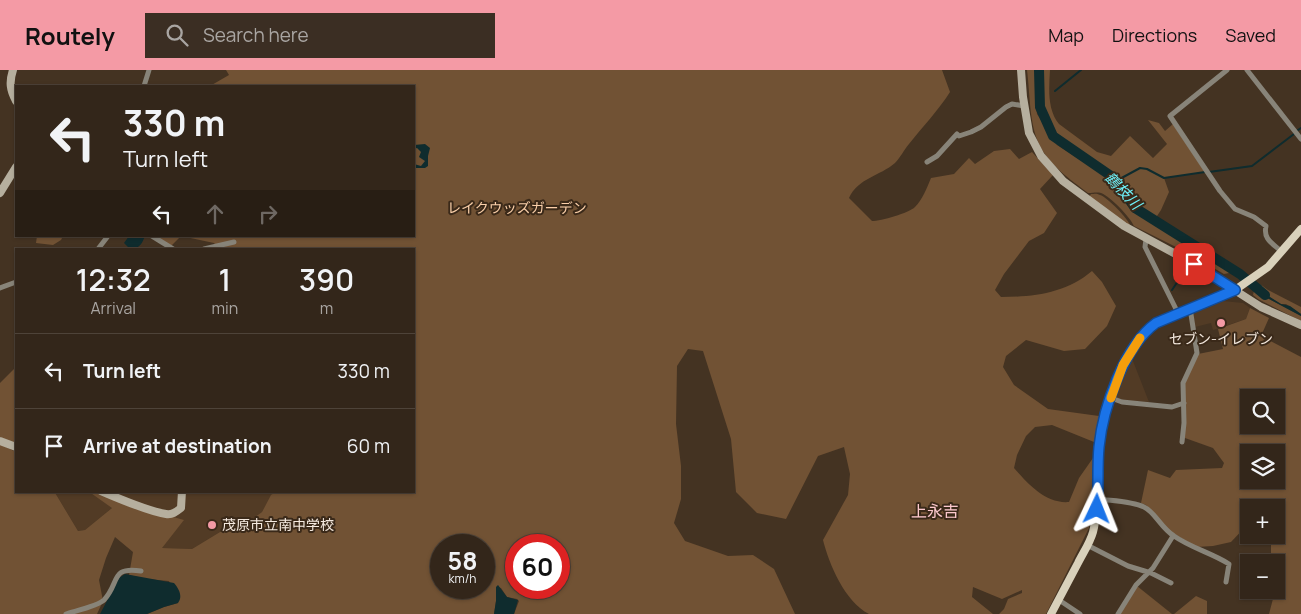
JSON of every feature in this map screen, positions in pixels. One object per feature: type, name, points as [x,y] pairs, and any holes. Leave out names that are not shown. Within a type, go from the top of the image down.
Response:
[{"type":"main road","points":[[14,70],[10,87],[15,99]]},
{"type":"main road","points":[[1021,70],[1024,106],[1029,133],[1041,156],[1063,181],[1124,226],[1238,288],[1261,308],[1301,325]]},
{"type":"main road","points":[[0,193],[15,169]]},
{"type":"main road","points":[[1051,614],[1092,534],[1098,499],[1099,446],[1105,418],[1123,365],[1142,336],[1156,323],[1238,288],[1268,267],[1281,250],[1300,233]]},
{"type":"main road","points":[[0,441],[15,447]]},
{"type":"main road","points":[[106,493],[168,514],[176,513],[181,508],[182,493]]},
{"type":"street","points":[[144,85],[149,70]]},
{"type":"street","points":[[1227,70],[1170,116],[1220,191],[1235,208],[1254,217],[1266,226],[1264,233],[1268,241],[1281,250]]},
{"type":"street","points":[[1247,70],[1301,140]]},
{"type":"street","points":[[927,162],[937,156],[957,134],[959,136],[981,127],[1012,104],[1024,106]]},
{"type":"street","points":[[99,248],[107,237]]},
{"type":"street","points":[[154,237],[170,248]]},
{"type":"street","points":[[1146,239],[1145,247],[1178,313]]},
{"type":"street","points":[[208,248],[234,242]]},
{"type":"street","points":[[0,288],[15,282]]},
{"type":"street","points":[[1182,442],[1183,383],[1197,353],[1190,307]]},
{"type":"street","points":[[1111,398],[1122,402],[1172,407],[1184,403]]},
{"type":"street","points":[[1098,499],[1146,508],[1153,514],[1159,524],[1173,536],[1199,551],[1229,564],[1226,582]]},
{"type":"street","points":[[1118,614],[1136,585],[1148,573],[1173,536]]},
{"type":"street","points":[[1087,545],[1128,566],[1171,583]]},
{"type":"street","points":[[66,614],[103,601],[121,572],[128,569],[141,571]]},
{"type":"street","points":[[1059,600],[1080,614]]},
{"type":"shaded area","points":[[1223,301],[1243,303],[1250,308],[1246,319],[1213,330],[1211,323],[1195,327],[1193,312]]},
{"type":"shaded area","points":[[1131,356],[1149,402],[1125,401],[1115,397],[1125,365]]},
{"type":"shaded area","name":"茂原市立南中学校","points":[[55,493],[275,493],[262,512],[238,529],[220,532],[192,549],[161,548],[183,521],[112,508],[85,530],[78,531]]},
{"type":"green space","name":"レイクウッズガーデン","points":[[226,70],[942,70],[950,92],[945,99],[899,159],[858,186],[849,198],[872,221],[888,218],[907,212],[915,207],[931,178],[954,174],[969,158],[975,164],[994,151],[1010,149],[1019,159],[1032,152],[1053,175],[1040,189],[1057,213],[1044,233],[1029,241],[1004,274],[995,290],[1001,297],[1037,295],[1060,289],[1092,271],[1102,282],[1116,306],[1107,326],[1085,349],[1064,351],[1026,340],[1006,356],[1003,367],[1014,385],[1048,409],[1099,416],[1094,442],[1052,425],[1035,427],[1026,436],[1017,455],[1014,468],[1019,474],[1038,492],[1061,502],[1069,502],[1079,478],[1093,458],[1093,505],[1089,528],[1046,614],[999,614],[1004,609],[1008,599],[1022,593],[1022,590],[1002,599],[973,587],[972,597],[993,614],[869,614],[860,608],[845,592],[839,582],[829,560],[823,540],[848,495],[850,474],[844,447],[818,456],[786,519],[757,513],[736,492],[731,439],[703,351],[688,349],[677,366],[676,424],[681,466],[681,499],[674,523],[685,541],[728,556],[753,555],[774,569],[795,614],[514,614],[519,601],[517,599],[570,599],[570,534],[505,534],[505,594],[501,588],[496,587],[494,614],[147,614],[178,603],[169,581],[129,575],[133,552],[115,537],[99,580],[103,601],[97,614],[0,614],[0,444],[15,452],[15,493],[55,493],[78,531],[85,530],[112,508],[91,493],[100,493],[116,501],[184,520],[162,548],[192,549],[220,532],[238,529],[262,512],[274,493],[415,493],[415,248],[218,248],[214,243],[186,237],[415,237],[415,85],[212,85],[229,75]]},
{"type":"green space","points":[[1027,70],[1037,70],[1035,96],[1037,114],[1057,145],[1108,177],[1115,190],[1125,199],[1133,213],[1137,212],[1197,250],[1196,254],[1199,250],[1234,272],[1224,274],[1134,226],[1124,212],[1109,198],[1101,193],[1088,193],[1054,165],[1043,151],[1036,135]]},
{"type":"green space","points":[[1041,70],[1050,70],[1049,91],[1052,112],[1059,124],[1097,152],[1111,156],[1130,136],[1153,158],[1167,144],[1148,120],[1159,123],[1165,131],[1173,124],[1205,172],[1164,178],[1169,192],[1155,219],[1136,206],[1106,169],[1054,134],[1048,126],[1041,102]]},
{"type":"green space","points":[[1091,194],[1099,194],[1108,200],[1122,214],[1131,227],[1089,197]]},
{"type":"green space","points":[[37,237],[62,237],[53,245],[36,243]]},
{"type":"green space","points":[[157,237],[180,237],[171,246]]},
{"type":"green space","points":[[1260,284],[1301,307],[1301,314],[1286,304],[1281,304],[1266,295],[1262,292]]},
{"type":"green space","points":[[1254,291],[1301,316],[1301,321],[1258,299],[1253,295]]},
{"type":"green space","points":[[1250,308],[1269,318],[1261,336],[1301,357],[1301,614],[1269,614],[1273,599],[1285,599],[1285,554],[1271,554],[1271,544],[1285,544],[1285,499],[1240,499],[1240,532],[1231,542],[1196,547],[1168,530],[1146,505],[1141,503],[1148,470],[1170,478],[1176,470],[1222,468],[1224,463],[1213,448],[1185,438],[1185,383],[1198,354],[1223,349],[1218,329],[1246,319]]},
{"type":"green space","points":[[15,368],[15,444],[0,437],[0,383]]},
{"type":"green space","points":[[1137,586],[1172,614],[1119,614]]},
{"type":"green space","points":[[1196,596],[1207,601],[1207,614],[1174,614]]},
{"type":"water","points":[[425,144],[430,148],[428,166],[425,168],[415,168],[415,164],[421,166],[425,161],[419,157],[421,152],[417,148],[415,149],[415,145]]},
{"type":"water","points":[[128,237],[145,237],[140,246],[136,248],[129,248],[124,243]]},
{"type":"water","points":[[1260,284],[1262,292],[1281,304],[1290,306],[1301,316],[1254,291]]},
{"type":"water","points":[[125,574],[174,583],[180,593],[178,603],[147,614],[100,614],[119,578]]},
{"type":"water","points":[[498,585],[505,594],[505,599],[518,600],[514,614],[494,614],[496,587]]},
{"type":"waterway","name":"鶴枝川","points":[[1039,70],[1040,107],[1053,136],[1114,178],[1135,208],[1240,274],[1265,295]]},
{"type":"waterway","points":[[1055,91],[1081,70]]},
{"type":"waterway","points":[[1209,172],[1252,166],[1294,134]]},
{"type":"waterway","points":[[1116,181],[1140,168],[1147,169],[1164,178],[1205,172]]},
{"type":"waterway","name":"鶴枝川","points":[[1196,253],[1199,248]]},
{"type":"waterway","points":[[1172,290],[1186,269]]},
{"type":"slow traffic","points":[[1111,398],[1123,365],[1140,338]]},
{"type":"place","name":"セブン-イレブン","points":[[1221,323]]},
{"type":"place","name":"茂原市立南中学校","points":[[212,525]]},
{"type":"district","name":"上永吉","points":[[935,511]]},
{"type":"route","points":[[1097,509],[1101,433],[1118,378],[1128,356],[1142,336],[1156,323],[1190,307],[1235,290],[1194,264]]}]
